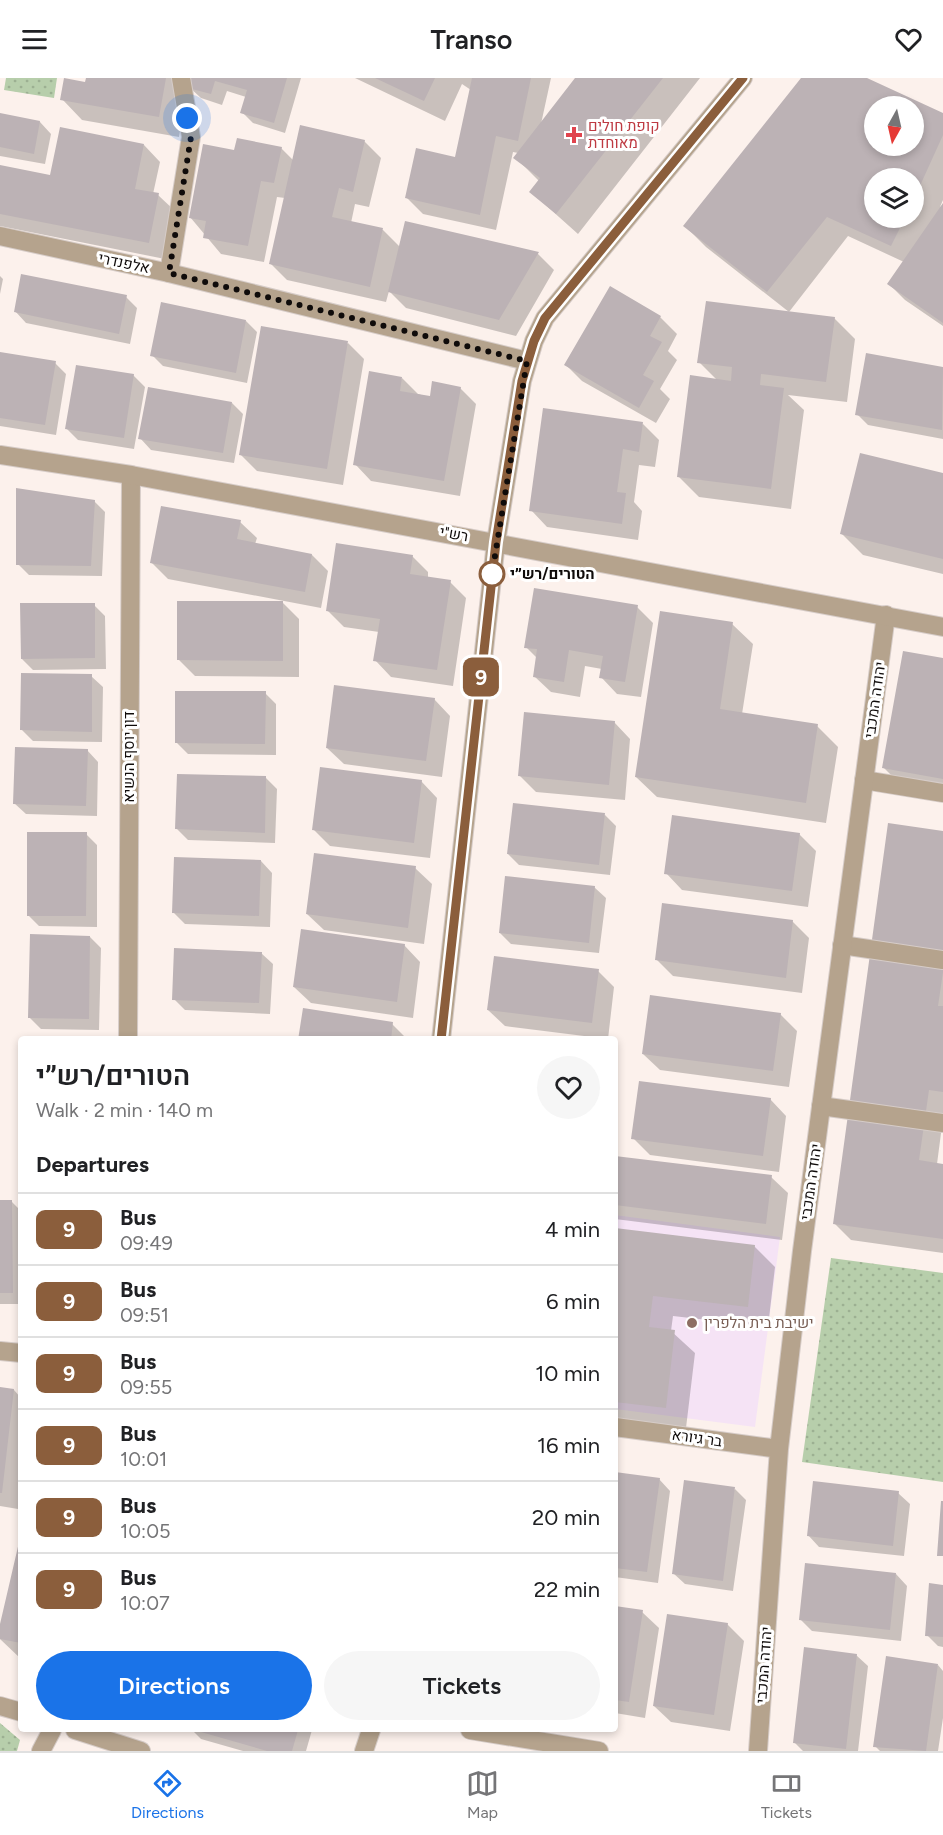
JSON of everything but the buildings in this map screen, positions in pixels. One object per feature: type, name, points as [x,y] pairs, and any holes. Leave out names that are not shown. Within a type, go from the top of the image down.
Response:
[{"type":"street","points":[[169,273],[191,137],[181,78]]},
{"type":"street","points":[[441,1036],[496,542],[527,361],[545,318],[743,78]]},
{"type":"street","name":"אלפנדרי","points":[[0,236],[169,273],[527,361]]},
{"type":"street","name":"רש\"י","points":[[0,455],[131,475],[943,627]]},
{"type":"street","name":"דון יוסף הנשיא","points":[[128,1036],[131,475]]},
{"type":"street","name":"יהודה המכבי","points":[[758,1751],[779,1449],[821,1106],[886,615]]},
{"type":"street","points":[[864,780],[943,793]]},
{"type":"street","points":[[842,945],[943,960]]},
{"type":"street","points":[[821,1106],[943,1123]]},
{"type":"street","points":[[0,1351],[18,1353]]},
{"type":"street","name":"בר גיורא","points":[[618,1427],[779,1449]]},
{"type":"street","points":[[0,1706],[18,1711]]},
{"type":"street","points":[[41,1751],[51,1732]]},
{"type":"street","points":[[81,1732],[141,1751]]},
{"type":"street","points":[[364,1751],[369,1732]]},
{"type":"street","points":[[482,1732],[599,1751]]},
{"type":"shaded area","name":"ישיבת בית הלפרין","points":[[618,1215],[780,1237],[755,1427],[618,1409]]},
{"type":"green space","points":[[6,78],[57,78],[54,98],[4,90]]},
{"type":"green space","points":[[831,1258],[943,1273],[943,1482],[802,1462]]},
{"type":"green space","points":[[0,1723],[20,1740],[17,1751],[0,1751]]},
{"type":"bus line","name":"9","points":[[441,1036],[496,542],[527,361],[545,318],[743,78]]},
{"type":"place","name":"קופת חולים מאוחדת","points":[[574,135]]},
{"type":"place","name":"הטורים/רש״י","points":[[492,574]]},
{"type":"place","name":"ישיבת בית הלפרין","points":[[692,1323]]},
{"type":"route","points":[[187,118],[191,137],[169,273],[527,361],[492,574]]}]
